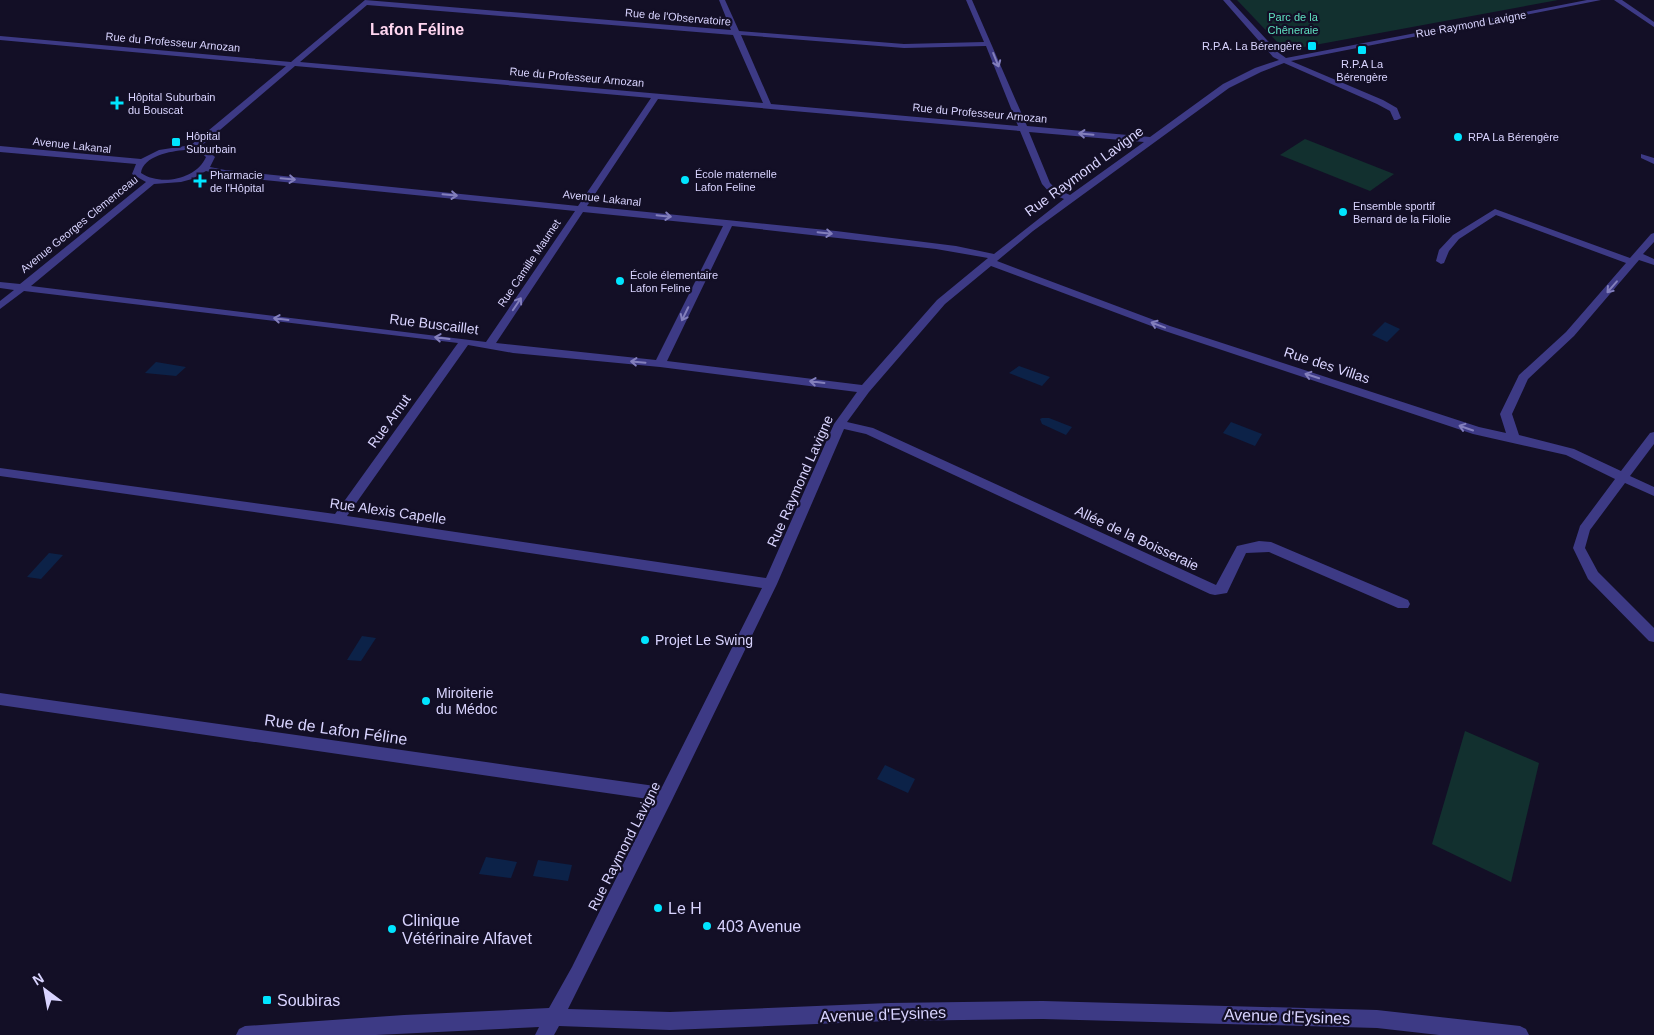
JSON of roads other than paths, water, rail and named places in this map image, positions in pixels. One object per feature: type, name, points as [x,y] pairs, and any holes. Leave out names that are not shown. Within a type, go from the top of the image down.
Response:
[{"type":"street","points":[[722,0],[768,106]]},
{"type":"street","points":[[969,0],[1046,184],[1053,191],[1071,199]]},
{"type":"street","points":[[1226,0],[1266,45],[1285,60],[1380,102],[1394,110],[1397,118]]},
{"type":"street","name":"Rue Raymond Lavigne","points":[[544,1035],[667,795],[770,584],[840,424],[865,389],[941,302],[1071,199],[1226,86],[1258,70],[1285,60],[1598,0]]},
{"type":"street","points":[[1617,0],[1654,25]]},
{"type":"street","points":[[193,148],[368,2]]},
{"type":"street","name":"Rue de l'Observatoire","points":[[368,2],[737,34],[904,46],[989,44]]},
{"type":"street","name":"Rue du Professeur Arnozan","points":[[0,38],[1152,140]]},
{"type":"street","name":"Rue Camille Maumet","points":[[490,344],[656,96]]},
{"type":"street","points":[[193,148],[208,153],[211,158],[205,168],[180,180],[151,182],[141,179],[136,174],[137,168],[142,162],[166,151],[193,148]]},
{"type":"street","name":"Avenue Lakanal","points":[[0,149],[142,162]]},
{"type":"street","points":[[1654,154],[1644,156],[1654,161]]},
{"type":"street","name":"Avenue Lakanal","points":[[205,168],[225,173],[964,248],[993,260]]},
{"type":"street","name":"Avenue Georges Clemenceau","points":[[0,306],[151,182]]},
{"type":"street","points":[[1440,261],[1444,250],[1456,237],[1495,212],[1635,258],[1654,262]]},
{"type":"street","points":[[660,364],[729,223]]},
{"type":"street","points":[[1514,438],[1506,414],[1524,377],[1570,334],[1654,236]]},
{"type":"street","name":"Rue des Villas","points":[[993,260],[1166,328],[1477,431],[1570,452],[1654,492]]},
{"type":"street","name":"Rue Buscaillet","points":[[0,284],[490,344],[513,350],[660,364],[865,389]]},
{"type":"street","name":"Rue Arnut","points":[[338,518],[465,341]]},
{"type":"street","name":"Allée de la Boisseraie","points":[[840,424],[869,431],[1214,590],[1222,589],[1242,550],[1259,546],[1271,547],[1403,604]]},
{"type":"street","points":[[1654,436],[1584,529],[1578,548],[1593,574],[1654,637]]},
{"type":"street","name":"Rue Alexis Capelle","points":[[0,472],[338,518],[770,584]]},
{"type":"street","name":"Rue de Lafon Féline","points":[[0,699],[667,795]]},
{"type":"street","name":"Avenue d'Eysines","points":[[245,1035],[404,1024],[554,1017],[670,1021],[890,1012],[1151,1011],[1377,1019],[1460,1032],[1520,1035]]},
{"type":"water","points":[[1385,322],[1400,329],[1387,342],[1372,335]]},
{"type":"water","points":[[156,362],[186,367],[176,376],[145,373]]},
{"type":"water","points":[[1019,366],[1050,377],[1042,386],[1009,373]]},
{"type":"water","points":[[1049,418],[1072,427],[1066,435],[1042,424],[1040,419]]},
{"type":"water","points":[[1231,422],[1262,434],[1255,446],[1223,433]]},
{"type":"water","points":[[49,553],[63,555],[41,579],[27,577]]},
{"type":"water","points":[[362,636],[376,638],[361,661],[347,660]]},
{"type":"water","points":[[885,765],[915,779],[908,793],[877,779]]},
{"type":"water","points":[[486,857],[517,862],[511,878],[479,874]]},
{"type":"water","points":[[538,860],[572,865],[568,881],[533,876]]},
{"type":"place","name":"R.P.A. La Bérengère","points":[[1312,46]]},
{"type":"place","name":"R.P.A La Bérengère","points":[[1362,50]]},
{"type":"place","name":"Hôpital Suburbain du Bouscat","points":[[117,103]]},
{"type":"place","name":"RPA La Bérengère","points":[[1458,137]]},
{"type":"place","name":"Hôpital Suburbain","points":[[176,142]]},
{"type":"place","name":"École maternelle Lafon Feline","points":[[685,180]]},
{"type":"place","name":"Pharmacie de l'Hôpital","points":[[200,181]]},
{"type":"place","name":"Ensemble sportif Bernard de la Filolie","points":[[1343,212]]},
{"type":"place","name":"École élementaire Lafon Feline","points":[[620,281]]},
{"type":"place","name":"Projet Le Swing","points":[[645,640]]},
{"type":"place","name":"Miroiterie du Médoc","points":[[426,701]]},
{"type":"place","name":"Le H","points":[[658,908]]},
{"type":"place","name":"403 Avenue","points":[[707,926]]},
{"type":"place","name":"Clinique Vétérinaire Alfavet","points":[[392,929]]},
{"type":"place","name":"Soubiras","points":[[267,1000]]},
{"type":"district","name":"Lafon Féline","points":[[417,29]]},
{"type":"park label","name":"Parc de la Chêneraie","points":[[1293,23]]}]
